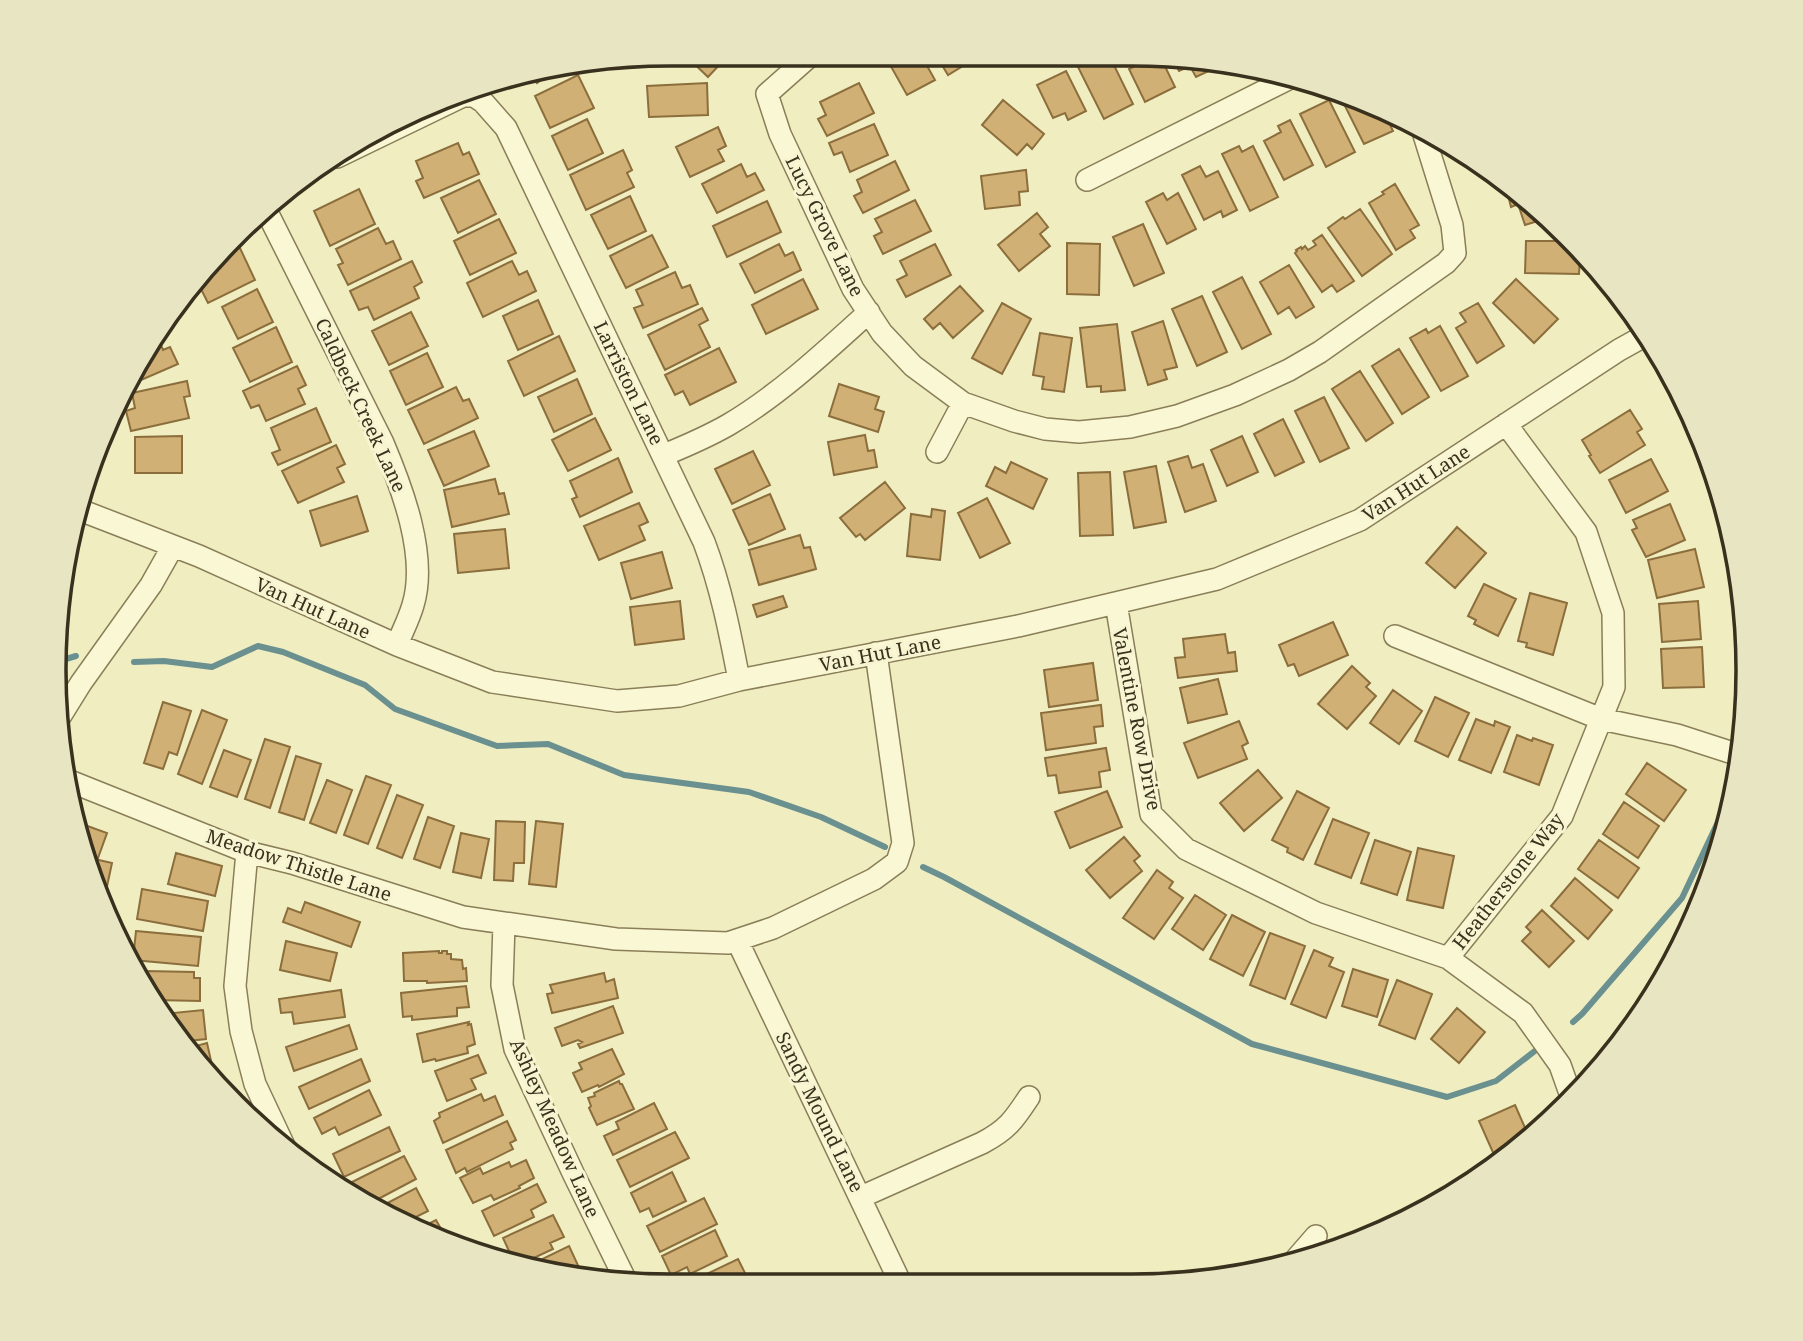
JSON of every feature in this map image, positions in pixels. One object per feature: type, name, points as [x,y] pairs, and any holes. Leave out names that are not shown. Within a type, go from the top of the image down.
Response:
[{"type":"street","name":"Lucy Grove Lane","points":[[799,66],[767,94],[780,134],[853,289],[882,333],[913,366],[963,403],[1045,429],[1079,432],[1130,427],[1177,416],[1235,395],[1289,370],[1446,263],[1455,253],[1452,225],[1426,143]]},
{"type":"street","points":[[1087,180],[1277,84]]},
{"type":"street","name":"Larriston Lane","points":[[478,98],[506,128],[705,542],[728,617],[738,680]]},
{"type":"street","name":"Caldbeck Creek Lane","points":[[270,218],[383,443],[408,510],[415,547],[417,581],[414,604],[397,645]]},
{"type":"street","points":[[664,455],[702,439],[749,411],[806,367],[869,312]]},
{"type":"street","name":"Van Hut Lane","points":[[87,513],[200,556],[397,645],[492,682],[617,701],[679,696],[738,680],[1018,626],[1217,579],[1360,520],[1638,340]]},
{"type":"street","points":[[937,453],[963,403]]},
{"type":"street","name":"Heatherstone Way","points":[[1448,958],[1562,816],[1614,687],[1613,613],[1586,532],[1506,424]]},
{"type":"street","points":[[68,704],[151,584],[173,546]]},
{"type":"street","name":"Valentine Row Drive","points":[[1116,603],[1151,814],[1186,849],[1317,912],[1448,958],[1523,1013],[1560,1065],[1568,1089]]},
{"type":"street","points":[[1395,636],[1601,719],[1677,735],[1730,753]]},
{"type":"street","name":"Meadow Thistle Lane","points":[[77,784],[247,852],[292,863],[463,917],[617,939],[728,943],[773,928],[874,879],[897,862],[903,843],[876,653]]},
{"type":"street","points":[[247,852],[235,986],[242,1031],[256,1084],[276,1128]]},
{"type":"street","name":"Ashley Meadow Lane","points":[[504,924],[502,985],[515,1049],[622,1272]]},
{"type":"street","name":"Sandy Mound Lane","points":[[737,940],[896,1274]]},
{"type":"street","points":[[860,1197],[1001,1133],[1014,1120],[1029,1097]]},
{"type":"street","points":[[1305,1249],[1316,1236]]},
{"type":"building","points":[[697,66],[718,66],[708,77]]},
{"type":"building","points":[[891,66],[927,66],[935,80],[907,95]]},
{"type":"building","points":[[943,66],[963,66],[948,75]]},
{"type":"building","points":[[1114,66],[1133,104],[1104,119],[1078,67]]},
{"type":"building","points":[[1135,66],[1166,68],[1175,87],[1145,102],[1129,69]]},
{"type":"building","points":[[1192,70],[1207,72],[1196,77]]},
{"type":"building","points":[[1066,71],[1086,111],[1068,120],[1065,113],[1053,118],[1037,85]]},
{"type":"building","points":[[578,75],[594,108],[550,128],[535,96]]},
{"type":"building","points":[[707,83],[708,115],[649,117],[647,86]]},
{"type":"building","points":[[859,83],[874,113],[827,136],[818,119],[826,115],[820,102]]},
{"type":"building","points":[[1003,100],[1044,134],[1032,149],[1027,144],[1017,155],[982,125]]},
{"type":"building","points":[[1329,100],[1355,152],[1326,167],[1300,114]]},
{"type":"building","points":[[1345,105],[1390,124],[1393,131],[1364,144]]},
{"type":"building","points":[[587,119],[603,153],[568,170],[552,136]]},
{"type":"building","points":[[1290,120],[1313,165],[1284,180],[1264,141],[1281,132],[1278,126]]},
{"type":"building","points":[[874,124],[888,155],[850,172],[842,152],[834,155],[829,143]]},
{"type":"building","points":[[718,127],[726,146],[718,150],[724,161],[690,177],[676,147]]},
{"type":"building","points":[[458,143],[463,155],[469,152],[479,174],[424,198],[416,181],[423,178],[416,161]]},
{"type":"building","points":[[1239,146],[1242,152],[1253,146],[1278,197],[1250,211],[1222,154]]},
{"type":"building","points":[[623,150],[632,170],[627,173],[634,187],[586,210],[570,175]]},
{"type":"building","points":[[895,161],[909,190],[863,213],[854,196],[862,192],[857,180]]},
{"type":"building","points":[[741,164],[747,177],[755,173],[764,190],[717,213],[702,184]]},
{"type":"building","points":[[1200,166],[1206,177],[1218,171],[1237,210],[1223,217],[1221,211],[1204,220],[1182,175]]},
{"type":"building","points":[[1026,170],[1028,191],[1019,192],[1020,205],[985,209],[981,176]]},
{"type":"building","points":[[479,180],[496,214],[458,233],[441,198]]},
{"type":"building","points":[[1395,184],[1419,225],[1410,230],[1415,238],[1396,250],[1369,203]]},
{"type":"building","points":[[359,189],[375,224],[330,246],[314,211]]},
{"type":"building","points":[[1163,193],[1167,200],[1178,193],[1196,229],[1167,244],[1146,202]]},
{"type":"building","points":[[630,196],[646,231],[608,249],[591,215]]},
{"type":"building","points":[[915,200],[931,231],[883,254],[874,236],[882,232],[875,219]]},
{"type":"building","points":[[767,201],[781,232],[727,257],[713,226]]},
{"type":"building","points":[[1519,206],[1537,221],[1525,225]]},
{"type":"building","points":[[1360,209],[1392,254],[1362,276],[1328,228]]},
{"type":"building","points":[[1037,213],[1048,227],[1040,234],[1050,246],[1019,271],[998,245]]},
{"type":"building","points":[[499,219],[516,253],[470,275],[454,241]]},
{"type":"building","points":[[1143,224],[1164,273],[1134,286],[1113,237]]},
{"type":"building","points":[[378,228],[386,244],[393,241],[401,259],[348,285],[338,265],[343,263],[336,249]]},
{"type":"building","points":[[652,235],[668,267],[626,288],[610,256]]},
{"type":"building","points":[[1322,235],[1354,281],[1337,292],[1332,285],[1322,292],[1295,253],[1301,247],[1302,249],[1305,246],[1308,250],[1316,245],[1313,241]]},
{"type":"building","points":[[1526,241],[1558,241],[1580,264],[1579,274],[1525,273]]},
{"type":"building","points":[[1067,243],[1100,244],[1099,295],[1067,294]]},
{"type":"building","points":[[779,244],[785,256],[793,252],[801,270],[755,293],[740,264]]},
{"type":"building","points":[[935,244],[951,275],[906,297],[897,280],[907,275],[900,261]]},
{"type":"building","points":[[239,247],[255,280],[208,303],[201,290]]},
{"type":"building","points":[[412,261],[422,282],[414,287],[419,298],[374,320],[368,307],[359,310],[350,291]]},
{"type":"building","points":[[512,261],[519,275],[527,271],[536,291],[483,317],[467,283]]},
{"type":"building","points":[[1289,265],[1314,307],[1296,318],[1289,307],[1278,314],[1260,282]]},
{"type":"building","points":[[675,272],[682,288],[690,285],[698,304],[643,328],[634,308],[643,305],[636,290]]},
{"type":"building","points":[[1242,277],[1271,334],[1242,349],[1213,292]]},
{"type":"building","points":[[803,279],[818,309],[766,334],[752,305]]},
{"type":"building","points":[[1516,279],[1558,319],[1534,343],[1493,303]]},
{"type":"building","points":[[960,286],[983,311],[953,338],[940,323],[933,329],[924,319]]},
{"type":"building","points":[[257,289],[273,322],[238,339],[222,307]]},
{"type":"building","points":[[1202,296],[1227,352],[1197,366],[1172,309]]},
{"type":"building","points":[[538,300],[553,334],[518,350],[503,316]]},
{"type":"building","points":[[1002,303],[1031,319],[1002,374],[972,358]]},
{"type":"building","points":[[1478,303],[1504,346],[1477,363],[1456,328],[1466,322],[1460,313]]},
{"type":"building","points":[[702,308],[708,320],[699,325],[710,347],[665,370],[648,335]]},
{"type":"building","points":[[411,312],[428,346],[389,365],[372,331]]},
{"type":"building","points":[[1163,321],[1177,367],[1164,370],[1167,379],[1148,385],[1132,332]]},
{"type":"building","points":[[1117,324],[1125,390],[1101,392],[1101,386],[1087,387],[1080,328]]},
{"type":"building","points":[[1440,326],[1468,376],[1441,391],[1410,338],[1426,329],[1428,333]]},
{"type":"building","points":[[276,327],[292,362],[250,382],[233,348]]},
{"type":"building","points":[[1040,333],[1072,338],[1064,392],[1042,389],[1044,377],[1033,375]]},
{"type":"building","points":[[559,336],[575,371],[524,396],[508,361]]},
{"type":"building","points":[[161,346],[163,350],[170,347],[178,364],[141,380]]},
{"type":"building","points":[[719,348],[736,382],[690,405],[683,391],[675,395],[665,375]]},
{"type":"building","points":[[1399,349],[1429,397],[1402,414],[1372,366]]},
{"type":"building","points":[[427,353],[443,387],[406,405],[390,371]]},
{"type":"building","points":[[297,366],[306,385],[298,389],[305,404],[266,421],[259,405],[251,408],[243,391]]},
{"type":"building","points":[[1360,371],[1393,423],[1366,441],[1332,389]]},
{"type":"building","points":[[577,379],[592,414],[554,432],[538,397]]},
{"type":"building","points":[[187,381],[190,396],[184,397],[189,418],[131,431],[126,411],[135,408],[134,392]]},
{"type":"building","points":[[839,384],[879,397],[875,409],[884,412],[878,432],[829,416]]},
{"type":"building","points":[[456,387],[463,401],[469,399],[478,418],[424,444],[408,410]]},
{"type":"building","points":[[1324,397],[1349,448],[1320,462],[1295,411]]},
{"type":"building","points":[[316,408],[331,442],[278,465],[272,453],[280,450],[271,428]]},
{"type":"building","points":[[1630,410],[1642,429],[1637,432],[1645,445],[1600,473],[1582,440]]},
{"type":"building","points":[[595,418],[611,450],[568,471],[552,440]]},
{"type":"building","points":[[1283,419],[1304,462],[1275,476],[1254,434]]},
{"type":"building","points":[[474,431],[489,466],[444,486],[428,450]]},
{"type":"building","points":[[865,435],[868,451],[874,450],[877,467],[834,475],[828,442]]},
{"type":"building","points":[[182,436],[182,473],[135,473],[135,437]]},
{"type":"building","points":[[1242,436],[1258,472],[1227,486],[1211,450]]},
{"type":"building","points":[[336,445],[345,464],[337,468],[344,482],[298,503],[282,471]]},
{"type":"building","points":[[753,451],[770,485],[732,504],[715,469]]},
{"type":"building","points":[[1188,456],[1192,468],[1203,464],[1216,501],[1185,512],[1168,462]]},
{"type":"building","points":[[618,458],[632,492],[580,517],[572,499],[577,497],[570,481]]},
{"type":"building","points":[[1651,459],[1668,491],[1626,513],[1609,480]]},
{"type":"building","points":[[1011,462],[1047,479],[1033,509],[986,486],[995,467],[1006,473]]},
{"type":"building","points":[[1156,466],[1166,522],[1134,528],[1124,472]]},
{"type":"building","points":[[1110,472],[1113,535],[1080,536],[1078,473]]},
{"type":"building","points":[[495,479],[499,494],[504,493],[509,514],[452,527],[444,490]]},
{"type":"building","points":[[885,482],[905,508],[865,540],[860,534],[856,537],[840,518]]},
{"type":"building","points":[[770,494],[785,529],[749,545],[733,510]]},
{"type":"building","points":[[357,496],[368,531],[321,546],[310,511]]},
{"type":"building","points":[[987,498],[1010,543],[980,558],[958,513]]},
{"type":"building","points":[[639,503],[648,522],[639,526],[645,540],[599,560],[584,526]]},
{"type":"building","points":[[1670,504],[1685,540],[1646,557],[1632,530],[1637,528],[1633,520]]},
{"type":"building","points":[[932,509],[945,511],[940,560],[907,556],[911,514],[931,517]]},
{"type":"building","points":[[1457,527],[1486,553],[1455,588],[1426,563]]},
{"type":"building","points":[[505,529],[509,568],[458,573],[454,534]]},
{"type":"building","points":[[800,535],[804,548],[810,547],[816,569],[759,585],[749,550]]},
{"type":"building","points":[[1695,549],[1704,587],[1657,598],[1648,560]]},
{"type":"building","points":[[662,552],[672,588],[631,599],[621,563]]},
{"type":"building","points":[[1484,584],[1516,599],[1498,636],[1474,624],[1476,620],[1468,616]]},
{"type":"building","points":[[1530,593],[1567,603],[1553,655],[1526,647],[1527,643],[1518,641]]},
{"type":"building","points":[[783,596],[787,607],[757,617],[753,605]]},
{"type":"building","points":[[680,601],[684,639],[635,645],[630,607]]},
{"type":"building","points":[[1698,601],[1701,639],[1662,642],[1659,604]]},
{"type":"building","points":[[1333,622],[1348,655],[1299,676],[1294,664],[1288,666],[1279,645]]},
{"type":"building","points":[[1225,634],[1228,653],[1235,652],[1237,671],[1178,678],[1175,658],[1185,657],[1183,639]]},
{"type":"building","points":[[1702,647],[1704,687],[1663,688],[1661,649]]},
{"type":"building","points":[[1093,663],[1098,700],[1049,707],[1044,670]]},
{"type":"building","points":[[1352,666],[1370,683],[1366,687],[1376,696],[1347,729],[1318,704]]},
{"type":"building","points":[[1218,679],[1227,714],[1188,723],[1180,688]]},
{"type":"building","points":[[1393,690],[1422,711],[1399,744],[1370,723]]},
{"type":"building","points":[[1435,697],[1469,713],[1448,757],[1415,741]]},
{"type":"building","points":[[163,702],[191,711],[177,755],[169,752],[163,769],[144,763]]},
{"type":"building","points":[[1101,705],[1103,726],[1094,727],[1096,743],[1046,750],[1041,713]]},
{"type":"building","points":[[202,710],[227,720],[202,784],[178,774]]},
{"type":"building","points":[[1476,719],[1494,726],[1495,721],[1510,727],[1491,773],[1459,760]]},
{"type":"building","points":[[1239,721],[1248,743],[1242,746],[1247,759],[1198,778],[1184,743]]},
{"type":"building","points":[[1517,735],[1553,745],[1539,785],[1504,772]]},
{"type":"building","points":[[265,739],[290,747],[270,808],[245,799]]},
{"type":"building","points":[[1106,748],[1110,770],[1099,772],[1101,787],[1059,793],[1056,775],[1048,776],[1045,758]]},
{"type":"building","points":[[224,750],[251,760],[237,797],[210,787]]},
{"type":"building","points":[[296,756],[321,764],[304,820],[279,812]]},
{"type":"building","points":[[1647,763],[1686,790],[1664,821],[1626,794]]},
{"type":"building","points":[[1258,770],[1282,798],[1244,831],[1220,803]]},
{"type":"building","points":[[366,776],[391,785],[368,844],[344,835]]},
{"type":"building","points":[[327,780],[352,790],[336,833],[310,823]]},
{"type":"building","points":[[1107,791],[1122,827],[1070,848],[1055,812]]},
{"type":"building","points":[[1297,791],[1329,808],[1303,860],[1272,840]]},
{"type":"building","points":[[397,795],[423,805],[402,858],[377,848]]},
{"type":"building","points":[[1624,802],[1659,826],[1638,858],[1603,834]]},
{"type":"building","points":[[428,817],[454,826],[440,868],[414,859]]},
{"type":"building","points":[[1333,819],[1369,833],[1351,878],[1315,864]]},
{"type":"building","points":[[496,821],[525,822],[524,863],[514,863],[513,881],[494,880]]},
{"type":"building","points":[[536,821],[563,824],[556,887],[529,884]]},
{"type":"building","points":[[87,826],[107,833],[97,858]]},
{"type":"building","points":[[461,833],[489,839],[481,878],[453,872]]},
{"type":"building","points":[[1124,837],[1140,856],[1134,861],[1142,871],[1110,898],[1086,870]]},
{"type":"building","points":[[1375,840],[1411,852],[1397,895],[1361,883]]},
{"type":"building","points":[[1599,840],[1639,868],[1618,898],[1578,869]]},
{"type":"building","points":[[1418,848],[1454,856],[1443,908],[1407,900]]},
{"type":"building","points":[[176,853],[222,866],[215,896],[168,884]]},
{"type":"building","points":[[97,860],[112,863],[107,887]]},
{"type":"building","points":[[1157,870],[1173,882],[1169,888],[1183,898],[1154,939],[1123,918]]},
{"type":"building","points":[[1575,878],[1612,910],[1588,939],[1551,906]]},
{"type":"building","points":[[142,889],[208,901],[203,931],[137,919]]},
{"type":"building","points":[[1195,895],[1226,915],[1203,950],[1172,929]]},
{"type":"building","points":[[305,902],[360,922],[351,947],[283,922],[288,908],[301,913]]},
{"type":"building","points":[[1542,910],[1574,941],[1549,967],[1522,941],[1531,932],[1526,927]]},
{"type":"building","points":[[1232,915],[1265,932],[1243,976],[1210,959]]},
{"type":"building","points":[[136,931],[201,937],[198,966],[141,961],[134,948]]},
{"type":"building","points":[[1270,933],[1305,946],[1285,999],[1250,985]]},
{"type":"building","points":[[286,941],[337,953],[330,981],[280,970]]},
{"type":"building","points":[[1314,950],[1333,958],[1329,966],[1344,972],[1326,1018],[1291,1004]]},
{"type":"building","points":[[447,951],[447,954],[451,954],[451,959],[462,960],[467,981],[404,981],[403,953]]},
{"type":"building","points":[[1353,969],[1388,980],[1377,1017],[1342,1006]]},
{"type":"building","points":[[146,971],[194,972],[194,978],[200,978],[200,1001],[164,1000]]},
{"type":"building","points":[[604,973],[606,982],[614,979],[618,998],[552,1013],[547,994],[553,993],[550,985]]},
{"type":"building","points":[[1397,980],[1432,994],[1415,1039],[1379,1025]]},
{"type":"building","points":[[466,986],[469,1007],[457,1008],[457,1016],[412,1020],[412,1016],[403,1017],[401,993]]},
{"type":"building","points":[[341,990],[345,1017],[294,1024],[292,1012],[281,1013],[279,999]]},
{"type":"building","points":[[613,1006],[623,1033],[580,1048],[578,1044],[582,1042],[578,1040],[562,1046],[555,1028]]},
{"type":"building","points":[[1457,1008],[1485,1032],[1459,1063],[1431,1039]]},
{"type":"building","points":[[203,1010],[206,1039],[193,1040],[173,1013]]},
{"type":"building","points":[[469,1022],[475,1044],[467,1047],[468,1053],[423,1062],[417,1034]]},
{"type":"building","points":[[349,1025],[357,1049],[294,1071],[286,1047]]},
{"type":"building","points":[[207,1043],[212,1064],[197,1046]]},
{"type":"building","points":[[612,1049],[624,1074],[599,1087],[598,1085],[582,1092],[573,1073],[582,1069],[579,1063]]},
{"type":"building","points":[[478,1055],[486,1073],[471,1079],[476,1089],[447,1101],[435,1071]]},
{"type":"building","points":[[361,1059],[370,1081],[309,1109],[299,1087]]},
{"type":"building","points":[[619,1081],[634,1109],[597,1125],[589,1108],[591,1106],[588,1098]]},
{"type":"building","points":[[369,1090],[381,1115],[339,1135],[335,1127],[322,1134],[314,1118]]},
{"type":"building","points":[[481,1094],[484,1101],[495,1096],[503,1115],[443,1143],[434,1121],[440,1117],[439,1113]]},
{"type":"building","points":[[654,1103],[667,1129],[613,1155],[604,1136],[619,1129],[616,1122]]},
{"type":"building","points":[[1515,1105],[1526,1129],[1494,1154],[1479,1121]]},
{"type":"building","points":[[507,1121],[516,1140],[510,1143],[513,1149],[467,1172],[465,1168],[456,1173],[446,1150]]},
{"type":"building","points":[[389,1127],[400,1151],[344,1177],[333,1154]]},
{"type":"building","points":[[675,1132],[689,1158],[630,1187],[617,1160]]},
{"type":"building","points":[[404,1156],[416,1179],[378,1199],[350,1183]]},
{"type":"building","points":[[526,1160],[534,1178],[494,1200],[491,1195],[473,1203],[460,1178],[480,1168],[483,1174],[509,1162],[511,1167]]},
{"type":"building","points":[[672,1172],[686,1201],[653,1217],[649,1208],[640,1212],[631,1193]]},
{"type":"building","points":[[537,1184],[546,1202],[531,1210],[534,1217],[494,1236],[482,1211]]},
{"type":"building","points":[[416,1188],[428,1211],[415,1218],[386,1203]]},
{"type":"building","points":[[704,1198],[717,1224],[660,1252],[647,1226]]},
{"type":"building","points":[[553,1215],[564,1237],[550,1243],[553,1249],[533,1258],[510,1253],[503,1238]]},
{"type":"building","points":[[436,1220],[442,1230],[439,1229],[428,1224]]},
{"type":"building","points":[[715,1230],[727,1256],[690,1274],[687,1267],[671,1274],[662,1256]]},
{"type":"building","points":[[569,1246],[579,1267],[553,1263],[540,1260]]},
{"type":"building","points":[[738,1259],[746,1274],[707,1274]]},
{"type":"waterway","points":[[134,662],[164,661],[212,667],[258,646],[283,652],[365,685],[395,709],[497,746],[548,744],[624,775],[749,792],[821,817],[885,847]]},
{"type":"waterway","points":[[67,659],[76,656]]},
{"type":"waterway","points":[[1573,1022],[1682,898],[1716,825]]},
{"type":"waterway","points":[[923,867],[1252,1044],[1447,1097],[1496,1081],[1540,1047]]}]
